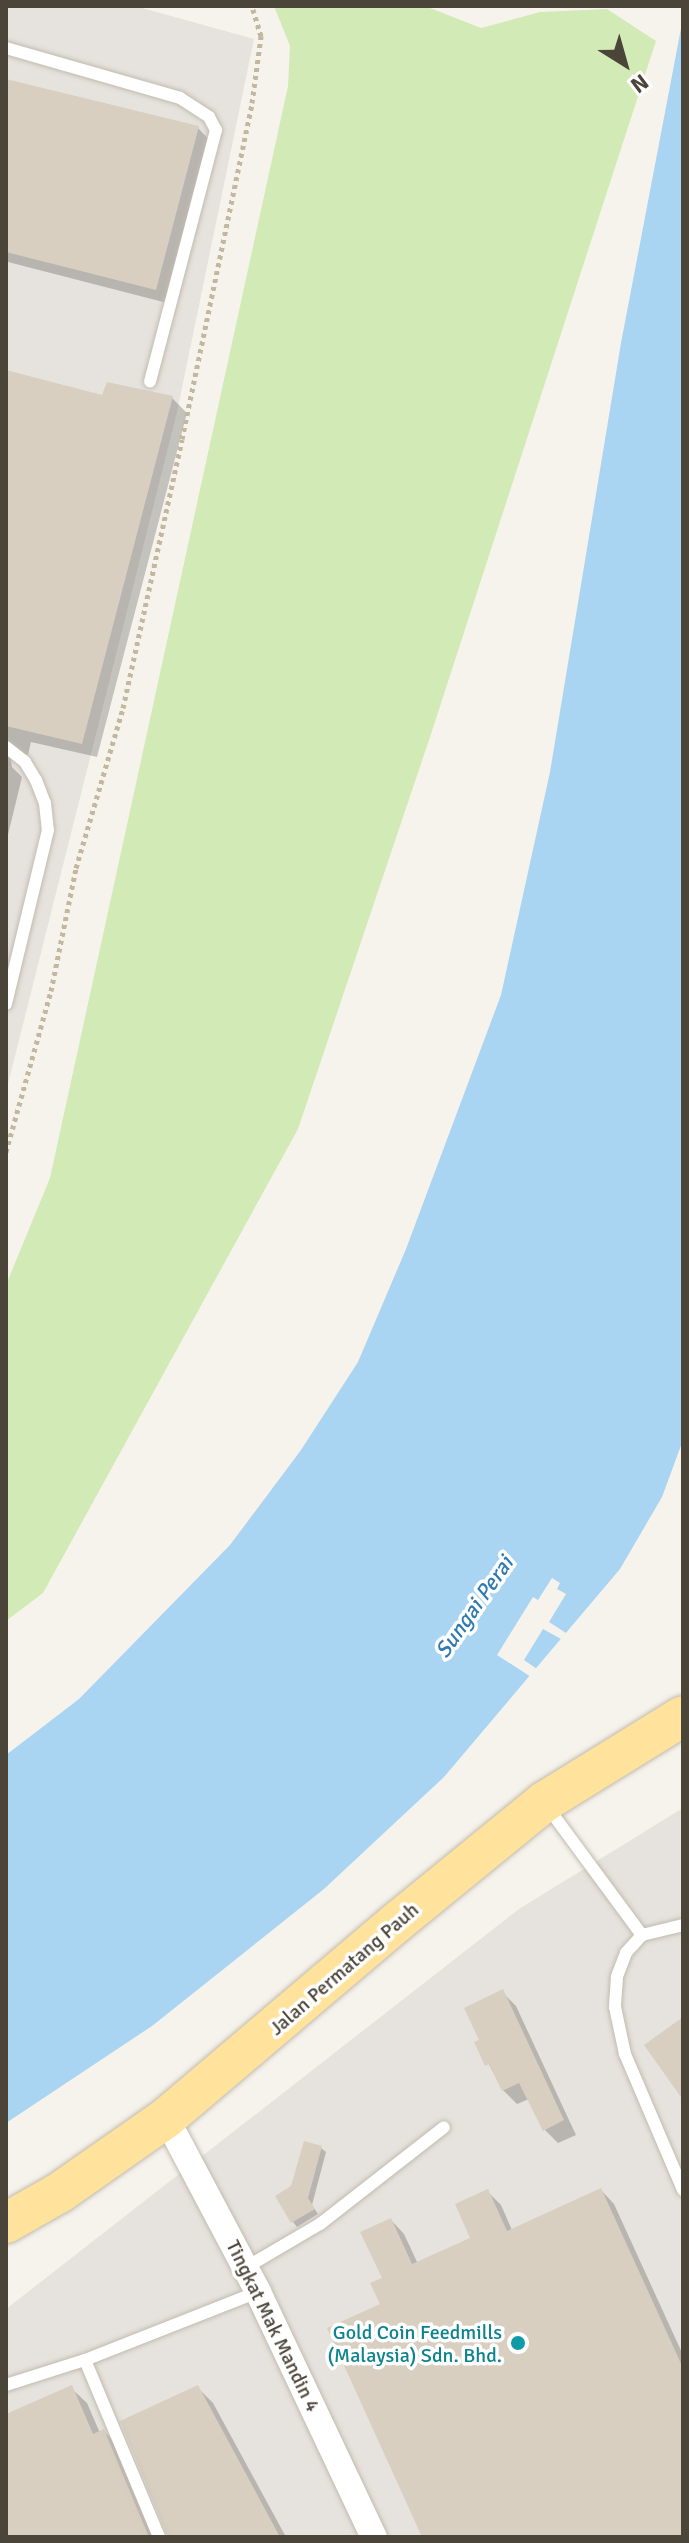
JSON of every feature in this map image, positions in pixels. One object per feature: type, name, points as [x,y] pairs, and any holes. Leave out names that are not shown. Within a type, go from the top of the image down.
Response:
[{"type":"main road","name":"Jalan Permatang Pauh","points":[[6,2223],[59,2193],[166,2118],[544,1802],[683,1716]]},
{"type":"street","name":"Tingkat Mak Mandin 4","points":[[166,2118],[258,2292],[374,2537]]},
{"type":"lane","points":[[6,48],[180,98],[209,117],[216,130],[150,381]]},
{"type":"lane","points":[[6,747],[25,762],[36,780],[45,803],[48,830],[6,1004]]},
{"type":"lane","points":[[544,1802],[642,1935]]},
{"type":"lane","points":[[683,1925],[642,1935],[626,1953],[617,1977],[615,2007],[625,2054],[683,2190]]},
{"type":"lane","points":[[245,2268],[320,2224],[444,2127]]},
{"type":"lane","points":[[6,2385],[85,2360],[258,2292]]},
{"type":"lane","points":[[85,2360],[159,2537]]},
{"type":"path","points":[[6,1152],[44,1018],[76,868],[123,708],[179,454],[252,103],[261,36],[252,6]]},
{"type":"shaded area","points":[[6,6],[135,6],[254,39],[177,412],[6,1092]]},
{"type":"shaded area","points":[[683,1808],[683,2537],[6,2537],[6,2309],[519,1909]]},
{"type":"green space","points":[[274,6],[425,6],[481,28],[540,12],[607,9],[656,41],[432,731],[298,1129],[43,1593],[6,1621],[6,1285],[50,1178],[288,86],[290,46]]},
{"type":"water","name":"Sungai Perai","points":[[683,18],[683,1440],[662,1497],[620,1569],[444,1777],[324,1889],[152,2026],[6,2123],[6,1755],[79,1699],[230,1545],[301,1450],[358,1362],[406,1249],[501,995],[550,772],[621,343]]},
{"type":"pier","points":[[552,1578],[560,1583],[557,1589],[566,1594],[549,1622],[566,1633],[561,1639],[543,1629],[524,1660],[537,1669],[531,1677],[497,1655],[533,1597],[538,1600]]},
{"type":"building","points":[[6,79],[199,126],[156,290],[6,252]]},
{"type":"building","points":[[6,370],[102,395],[107,382],[173,396],[82,744],[6,726]]},
{"type":"building","points":[[503,1989],[564,2120],[543,2131],[519,2083],[502,2091],[489,2064],[485,2066],[474,2042],[479,2040],[464,2008]]},
{"type":"building","points":[[683,2017],[683,2100],[644,2045]]},
{"type":"building","points":[[304,2141],[322,2146],[308,2198],[315,2209],[291,2223],[275,2196],[291,2186]]},
{"type":"building","name":"Gold Coin Feedmills (Malaysia) Sdn. Bhd.","points":[[601,2188],[683,2368],[683,2537],[422,2537],[327,2328],[380,2304],[370,2283],[382,2278],[360,2232],[391,2218],[412,2264],[470,2238],[455,2204],[488,2189],[507,2231]]},
{"type":"building","points":[[72,2385],[93,2434],[104,2429],[149,2537],[6,2537],[6,2414]]},
{"type":"building","points":[[198,2385],[280,2537],[168,2537],[120,2421]]},
{"type":"place","name":"Gold Coin Feedmills (Malaysia) Sdn. Bhd.","points":[[518,2343]]}]
